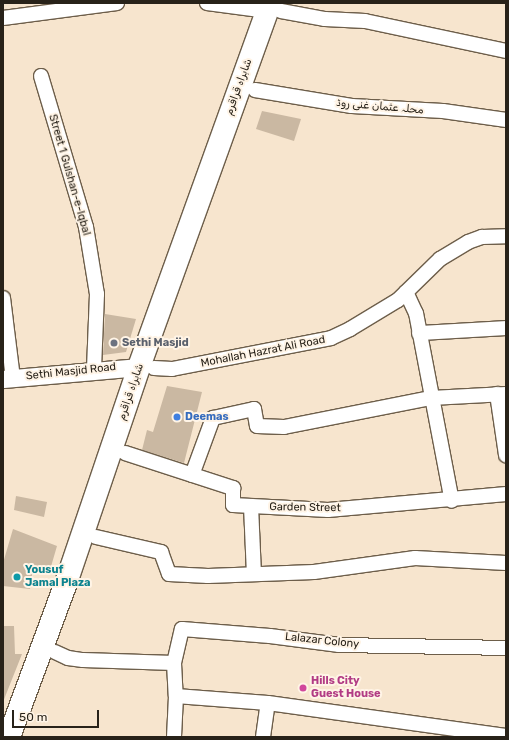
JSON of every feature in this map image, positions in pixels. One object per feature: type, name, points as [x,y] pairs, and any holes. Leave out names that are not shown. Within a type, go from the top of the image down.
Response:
[{"type":"highway","name":"شاہراہ قراقرم","points":[[24,737],[55,652],[95,497],[255,90],[275,7]]},
{"type":"highway","name":"شاہراہ قراقرم","points":[[9,737],[10,715],[25,693],[96,537],[125,453],[147,368],[275,7]]},
{"type":"highway","points":[[25,693],[24,671],[50,591],[84,503],[95,497]]},
{"type":"street","points":[[3,18],[117,3]]},
{"type":"street","points":[[207,3],[275,7],[325,19],[365,21],[506,51]]},
{"type":"street","name":"Street 1 Gulshan-e-Iqbal","points":[[41,76],[86,227],[97,294],[94,370]]},
{"type":"street","name":"محلہ عثمان غنی روڈ","points":[[255,90],[352,106],[444,111],[506,120]]},
{"type":"street","name":"Mohallah Hazrat Ali Road","points":[[147,368],[172,369],[331,338],[368,319],[406,292],[440,259],[468,242],[482,237],[506,236]]},
{"type":"street","points":[[406,292],[412,299],[452,501]]},
{"type":"street","points":[[3,298],[8,379]]},
{"type":"street","points":[[419,333],[506,328]]},
{"type":"street","name":"Sethi Masjid Road","points":[[8,379],[94,370],[147,368]]},
{"type":"street","points":[[192,475],[213,418],[254,409],[256,426],[284,427],[431,398],[502,394],[506,455]]},
{"type":"street","name":"Garden Street","points":[[125,453],[233,488],[233,505],[328,510],[452,501],[506,494]]},
{"type":"street","points":[[251,506],[254,574]]},
{"type":"street","points":[[96,537],[161,552],[169,574],[208,576],[314,572],[415,558],[506,563]]},
{"type":"street","name":"Lalazar Colony","points":[[174,737],[176,696],[174,663],[182,629],[270,636],[338,645],[502,648]]},
{"type":"street","points":[[55,652],[68,658],[83,660],[174,663]]},
{"type":"street","points":[[176,696],[268,703],[506,736]]},
{"type":"street","points":[[263,737],[268,703]]},
{"type":"building","points":[[262,111],[301,119],[294,141],[256,129]]},
{"type":"building","name":"Sethi Masjid","points":[[105,314],[136,319],[126,352],[103,355]]},
{"type":"building","name":"Deemas","points":[[167,386],[202,392],[184,463],[142,450],[147,430],[153,432]]},
{"type":"building","points":[[16,496],[47,502],[44,517],[14,510]]},
{"type":"building","points":[[13,529],[57,546],[50,570],[33,568],[30,589],[3,586],[3,563]]},
{"type":"building","points":[[3,626],[14,626],[15,654],[22,654],[3,702]]},
{"type":"place","name":"Sethi Masjid","points":[[114,343]]},
{"type":"place","name":"Deemas","points":[[177,417]]},
{"type":"place","name":"Yousuf Jamal Plaza","points":[[17,577]]},
{"type":"place","name":"Hills City Guest House","points":[[303,688]]}]
